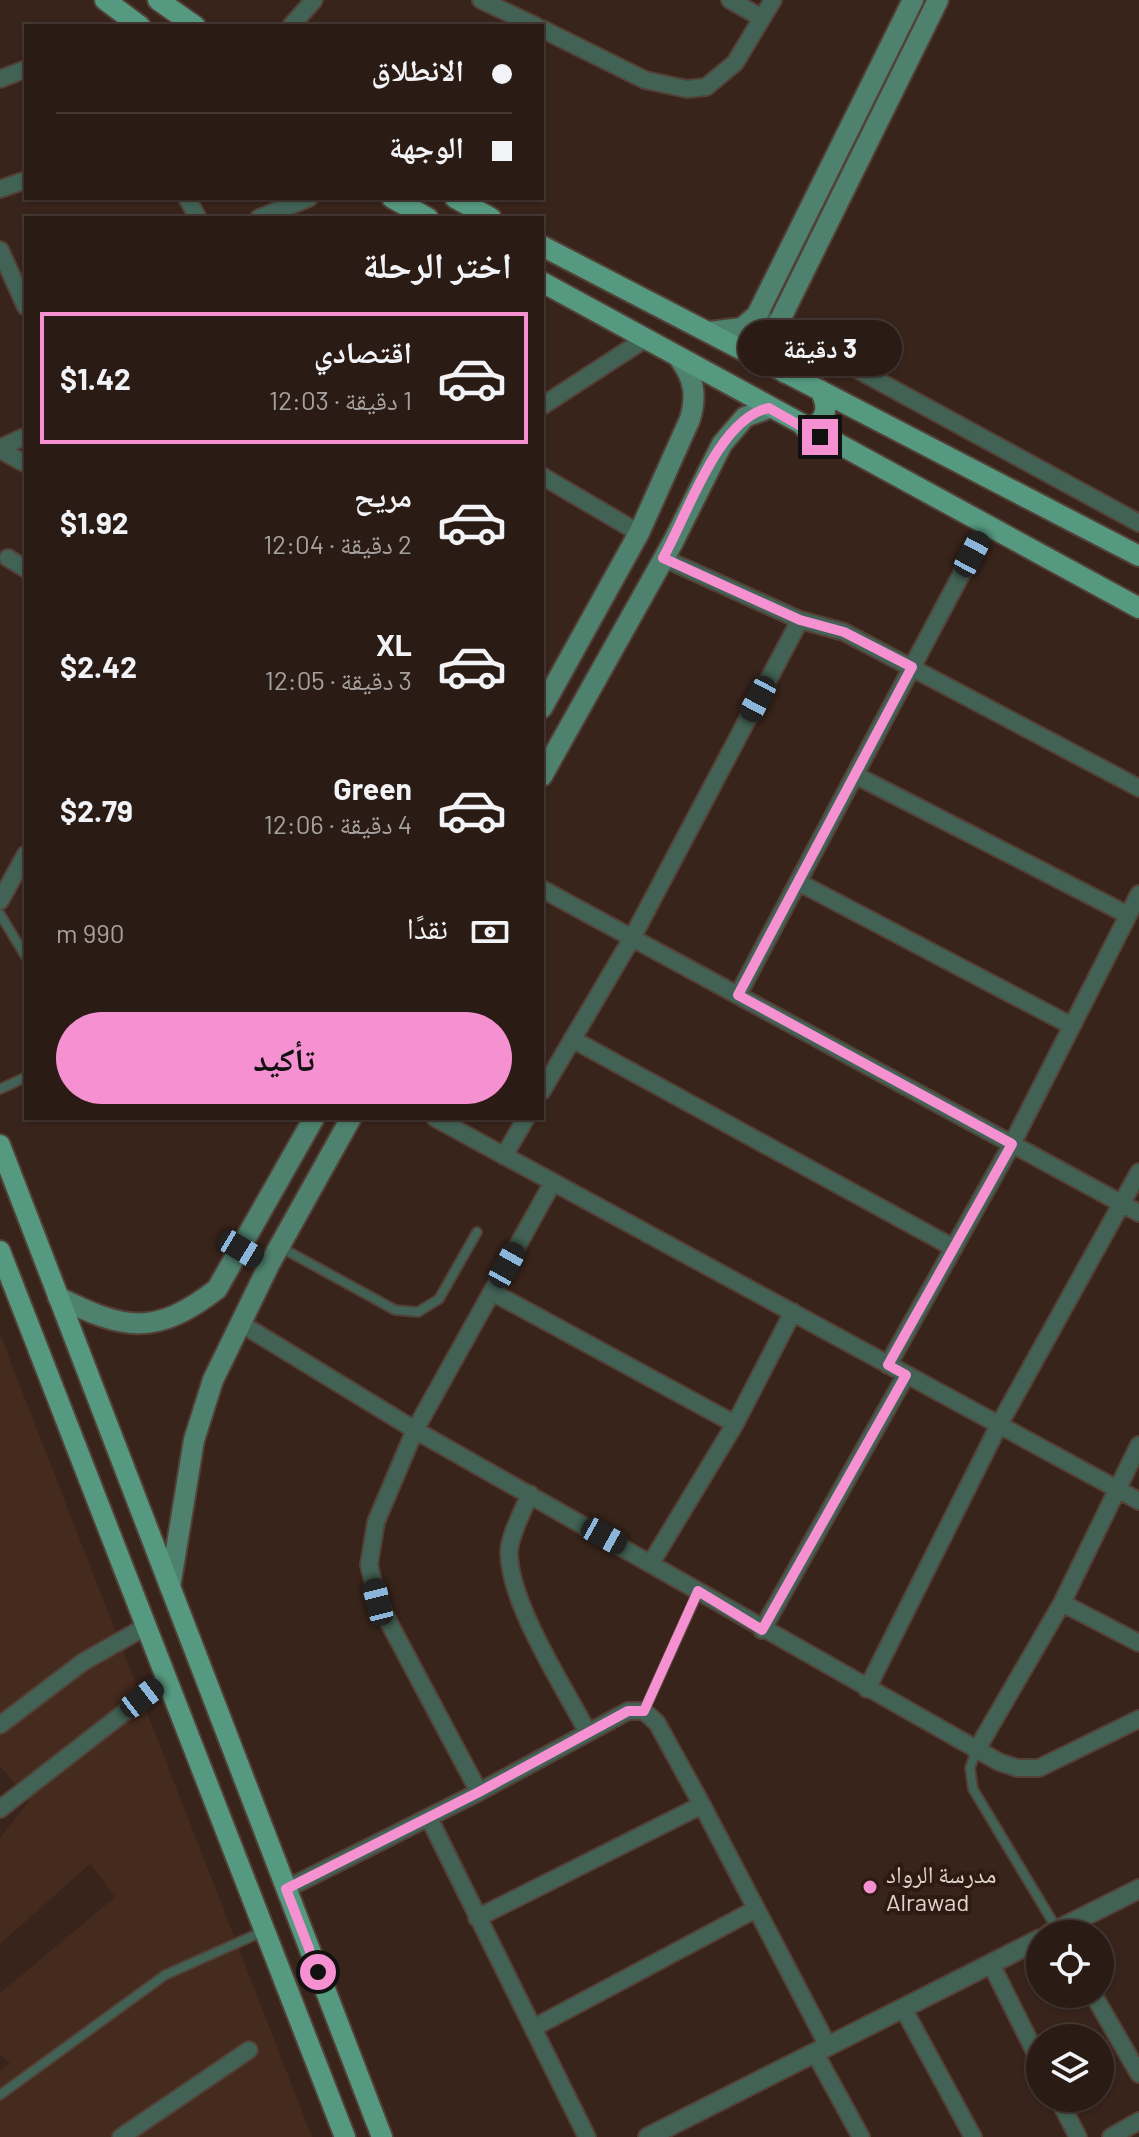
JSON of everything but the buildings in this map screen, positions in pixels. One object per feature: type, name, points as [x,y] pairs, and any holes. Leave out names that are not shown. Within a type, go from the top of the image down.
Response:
[{"type":"main road","points":[[105,0],[137,24]]},
{"type":"main road","points":[[158,0],[192,24]]},
{"type":"main road","points":[[709,332],[742,328],[757,315],[913,0]]},
{"type":"main road","points":[[785,373],[774,355],[772,339],[777,326],[938,0]]},
{"type":"main road","points":[[396,200],[424,216]]},
{"type":"main road","points":[[459,200],[487,216]]},
{"type":"main road","points":[[544,247],[1139,556]]},
{"type":"main road","points":[[544,283],[1139,608]]},
{"type":"main road","points":[[639,336],[626,325],[630,311],[637,303],[649,302]]},
{"type":"main road","points":[[544,704],[639,533],[695,402],[689,372],[679,358]]},
{"type":"main road","points":[[804,427],[813,427],[824,417],[827,406],[820,390]]},
{"type":"main road","points":[[544,772],[663,558],[722,444],[745,417],[769,408]]},
{"type":"main road","points":[[58,1297],[105,1320],[135,1324],[165,1319],[193,1308],[217,1289],[313,1120]]},
{"type":"main road","points":[[170,1587],[194,1440],[213,1380],[269,1265],[350,1120]]},
{"type":"main road","points":[[0,1145],[382,2137]]},
{"type":"main road","points":[[241,1249],[269,1265]]},
{"type":"main road","points":[[1,1254],[345,2137]]},
{"type":"main road","points":[[238,1864],[272,1853]]},
{"type":"street","points":[[293,24],[314,0]]},
{"type":"street","points":[[481,0],[532,24]]},
{"type":"street","points":[[730,0],[762,18]]},
{"type":"street","points":[[544,30],[645,80],[687,89],[706,87],[735,63],[773,0]]},
{"type":"street","points":[[0,79],[24,70]]},
{"type":"street","points":[[0,189],[24,181]]},
{"type":"street","points":[[264,216],[304,200]]},
{"type":"street","points":[[0,250],[24,303]]},
{"type":"street","points":[[757,315],[1139,523]]},
{"type":"street","points":[[544,405],[639,336]]},
{"type":"street","points":[[0,449],[24,437]]},
{"type":"street","points":[[0,449],[24,463]]},
{"type":"street","points":[[544,477],[639,533]]},
{"type":"street","points":[[738,995],[987,526]]},
{"type":"street","points":[[8,558],[24,568]]},
{"type":"street","points":[[663,558],[800,620],[844,632],[1139,788]]},
{"type":"street","points":[[544,1088],[632,938],[800,620]]},
{"type":"street","points":[[855,775],[1128,915]]},
{"type":"street","points":[[0,901],[24,858]]},
{"type":"street","points":[[798,882],[1072,1026]]},
{"type":"street","points":[[544,890],[1139,1213]]},
{"type":"street","points":[[888,1365],[1012,1144],[1139,894]]},
{"type":"street","points":[[572,1039],[954,1248]]},
{"type":"street","points":[[439,1120],[1139,1501]]},
{"type":"street","points":[[504,1156],[525,1120]]},
{"type":"street","points":[[867,1689],[999,1425],[1139,1172]]},
{"type":"street","points":[[479,1792],[378,1602],[369,1565],[376,1522],[415,1430],[553,1182]]},
{"type":"street","points":[[492,1292],[735,1424]]},
{"type":"street","points":[[651,1563],[735,1424],[793,1312]]},
{"type":"street","points":[[240,1323],[415,1430],[976,1751],[1017,1768],[1039,1768],[1139,1719]]},
{"type":"street","points":[[762,1630],[906,1375]]},
{"type":"street","points":[[976,1751],[1062,1603],[1139,1445]]},
{"type":"street","points":[[530,1494],[509,1548],[510,1572],[523,1607],[588,1733]]},
{"type":"street","points":[[1062,1603],[1139,1643]]},
{"type":"street","points":[[0,1725],[83,1662],[145,1627]]},
{"type":"street","points":[[0,1809],[166,1680]]},
{"type":"street","points":[[286,1889],[479,1792],[628,1711],[644,1711],[657,1723],[756,1909],[861,2137]]},
{"type":"street","points":[[477,1918],[702,1805]]},
{"type":"street","points":[[429,1818],[587,2137]]},
{"type":"street","points":[[1079,1920],[1138,1891]]},
{"type":"street","points":[[533,2028],[756,1909]]},
{"type":"street","points":[[648,2137],[1026,1946]]},
{"type":"street","points":[[991,1964],[1026,2034]]},
{"type":"street","points":[[903,2008],[973,2137]]},
{"type":"street","points":[[1101,2008],[1139,2074]]},
{"type":"street","points":[[121,2137],[249,2050]]},
{"type":"street","points":[[1065,2112],[1078,2137]]},
{"type":"street","points":[[1115,2136],[1139,2121]]},
{"type":"lane","points":[[0,914],[24,954]]},
{"type":"lane","points":[[0,1089],[24,1078]]},
{"type":"lane","points":[[280,1246],[395,1310],[418,1312],[439,1299],[477,1232]]},
{"type":"lane","points":[[644,1711],[698,1591]]},
{"type":"lane","points":[[976,1751],[970,1768],[973,1789],[1043,1920]]},
{"type":"lane","points":[[0,2095],[165,1975],[265,1931]]},
{"type":"shaded area","points":[[0,1334],[312,2137],[0,2137],[0,2071],[10,2063],[0,2055],[0,1993],[115,1897],[90,1864],[0,1944],[0,1838],[29,1801],[0,1766]]},
{"type":"place","name":"مدرسة الرواد Alrawad","points":[[870,1887]]},
{"type":"route","points":[[318,1972],[286,1889],[479,1792],[628,1711],[644,1711],[698,1591],[762,1630],[906,1375],[888,1365],[1012,1144],[738,995],[912,667],[844,632],[800,620],[663,558],[722,444],[745,417],[769,408],[820,437]]}]
